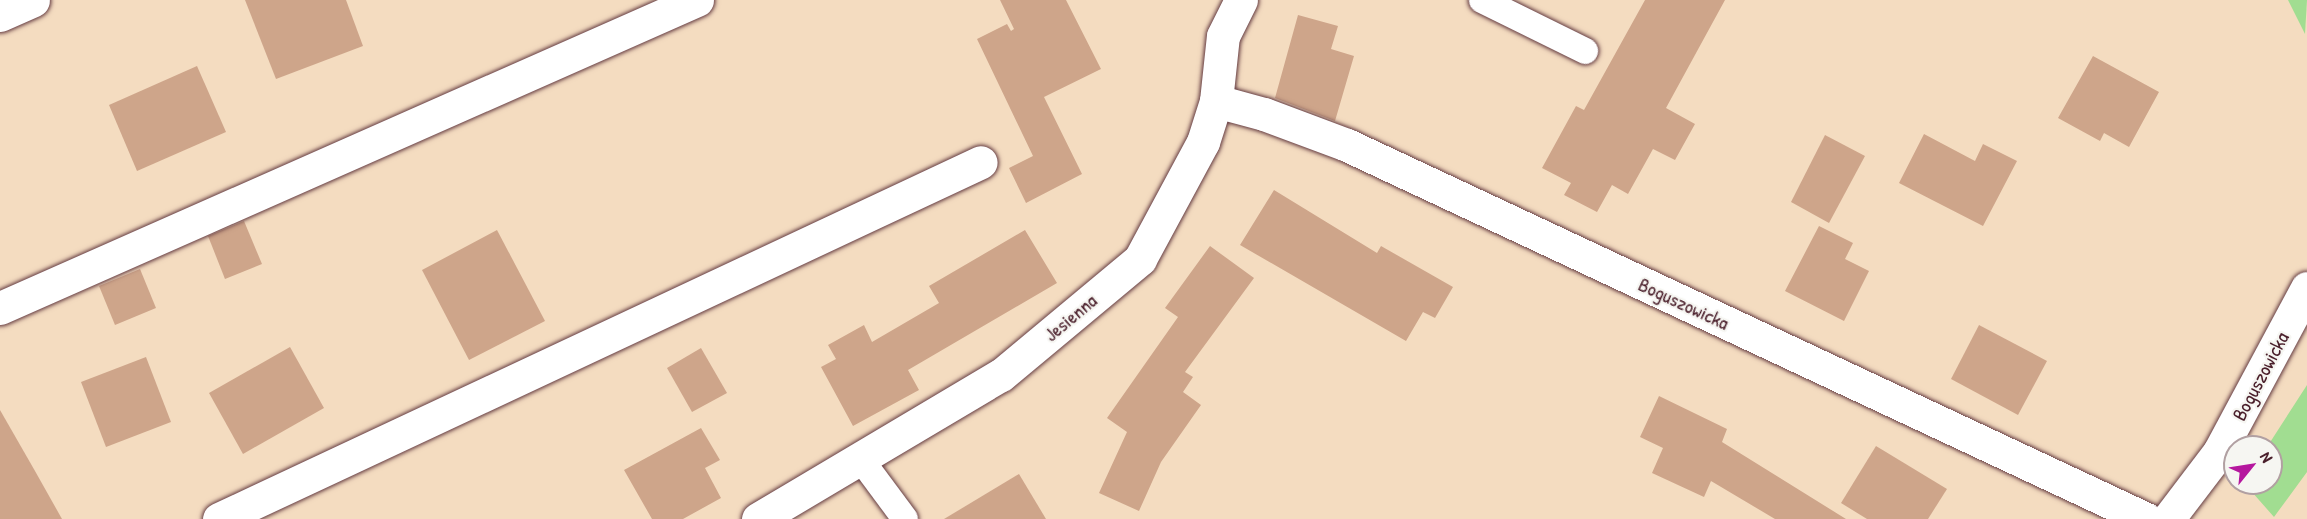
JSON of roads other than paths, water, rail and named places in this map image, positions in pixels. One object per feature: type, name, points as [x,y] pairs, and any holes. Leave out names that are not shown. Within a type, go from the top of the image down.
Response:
[{"type":"street","points":[[0,15],[33,0]]},
{"type":"street","points":[[0,308],[697,0]]},
{"type":"street","name":"Jesienna","points":[[758,519],[1000,375],[1140,259],[1203,142],[1216,101],[1223,36],[1241,0]]},
{"type":"street","name":"Boguszowicka","points":[[1216,101],[1264,114],[1347,145],[2146,519]]},
{"type":"street","points":[[219,519],[981,162]]},
{"type":"street","name":"Boguszowicka","points":[[2168,519],[2219,452],[2307,288]]},
{"type":"lane","points":[[1482,0],[1585,51]]},
{"type":"lane","points":[[859,457],[904,519]]}]
